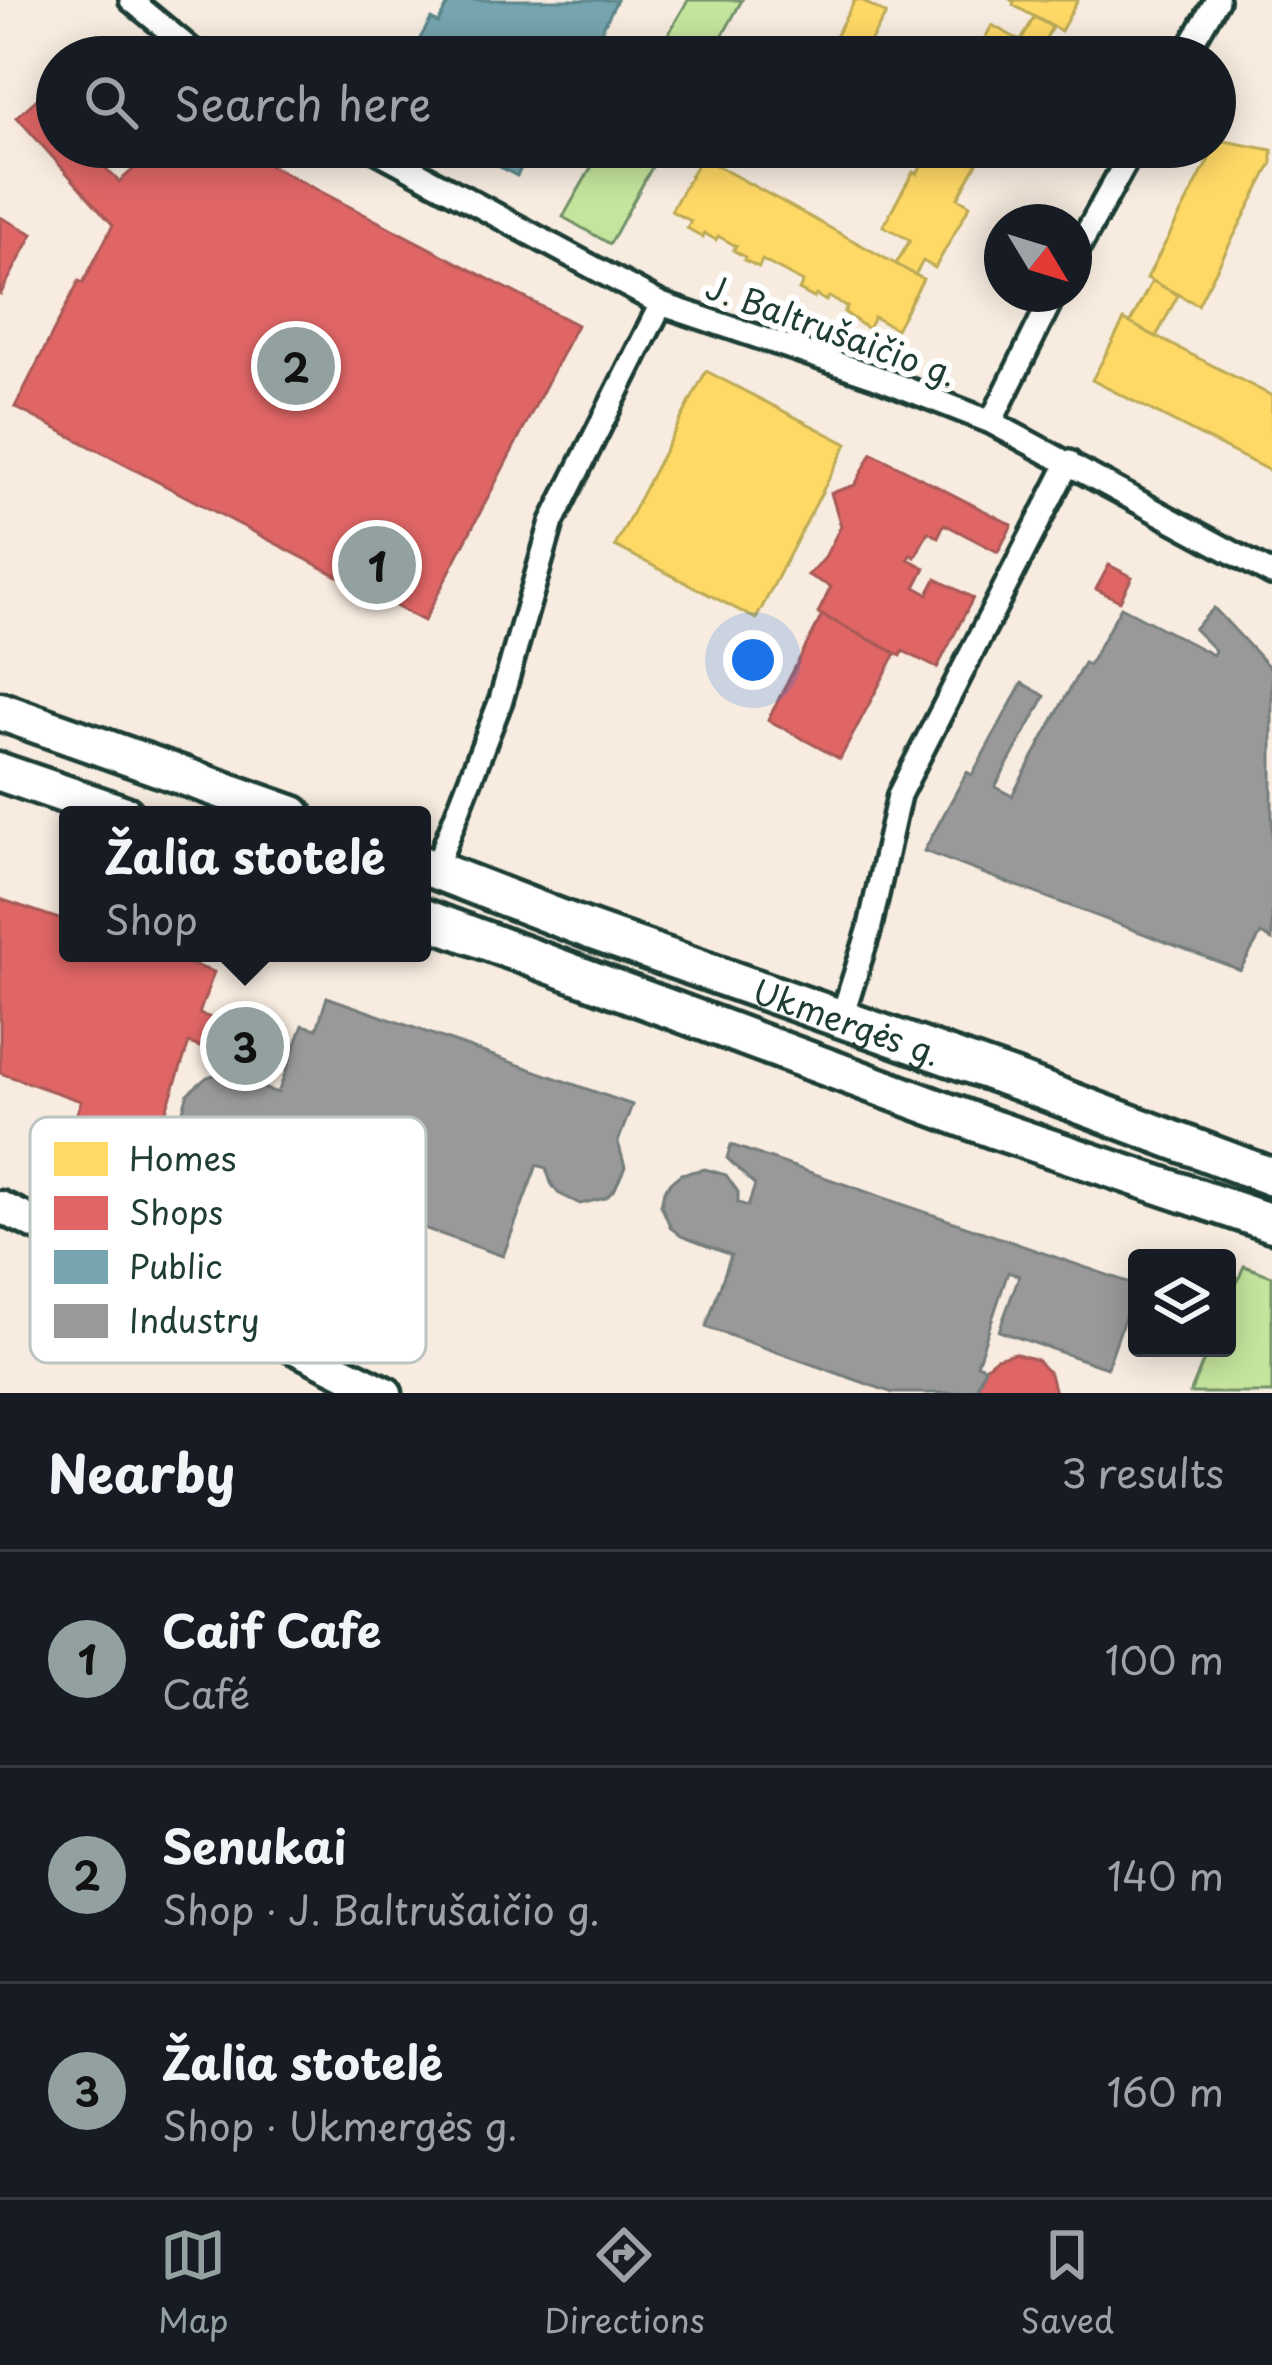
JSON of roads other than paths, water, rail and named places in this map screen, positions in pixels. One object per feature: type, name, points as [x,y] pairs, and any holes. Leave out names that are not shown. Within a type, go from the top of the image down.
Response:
[{"type":"highway","points":[[0,711],[268,806]]},
{"type":"highway","points":[[0,772],[99,806]]},
{"type":"highway","name":"Ukmergės g.","points":[[431,881],[590,930],[1012,1078],[1272,1177]]},
{"type":"highway","name":"Ukmergės g.","points":[[431,919],[993,1129],[1272,1223]]},
{"type":"street","points":[[131,0],[175,36]]},
{"type":"street","points":[[1196,36],[1216,0]]},
{"type":"street","name":"J. Baltrušaičio g.","points":[[409,168],[661,304],[874,376],[991,422],[1272,574]]},
{"type":"street","points":[[1092,223],[1122,168]]},
{"type":"street","points":[[431,867],[502,700],[552,522],[661,304]]},
{"type":"street","points":[[991,422],[1045,312]]},
{"type":"street","points":[[841,1020],[868,931],[899,795],[1069,462]]},
{"type":"street","points":[[0,1207],[30,1221]]},
{"type":"street","points":[[326,1363],[386,1393]]},
{"type":"place","name":"Senukai","points":[[296,366]]},
{"type":"place","name":"Caif Cafe","points":[[377,565]]},
{"type":"place","name":"Žalia stotelė","points":[[245,1046]]}]
